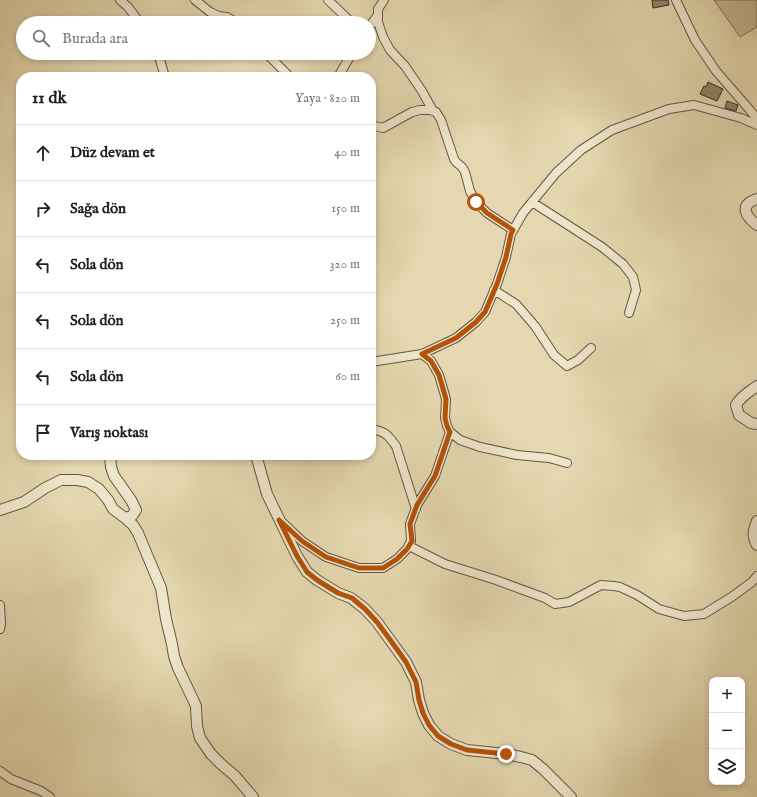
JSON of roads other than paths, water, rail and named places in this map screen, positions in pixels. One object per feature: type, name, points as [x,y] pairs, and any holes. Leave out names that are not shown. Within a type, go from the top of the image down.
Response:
[{"type":"street","points":[[120,0],[135,16]]},
{"type":"street","points":[[195,0],[210,12],[219,16]]},
{"type":"street","points":[[328,0],[345,16]]},
{"type":"street","points":[[384,0],[378,9],[378,22],[383,38],[390,50],[405,66],[422,91],[433,111],[436,112],[441,120],[454,159],[465,172],[470,191],[476,202],[487,213],[513,230]]},
{"type":"street","points":[[676,0],[695,40],[716,71],[757,119]]},
{"type":"street","points":[[160,60],[164,72]]},
{"type":"street","points":[[273,60],[285,72]]},
{"type":"street","points":[[341,72],[348,60]]},
{"type":"street","points":[[376,361],[422,354],[456,338],[476,322],[485,312],[506,257],[511,234],[523,213],[556,174],[580,150],[612,130],[669,109],[694,106],[741,118],[757,125]]},
{"type":"street","points":[[376,126],[383,128],[412,112],[420,110],[433,111]]},
{"type":"street","points":[[757,199],[749,202],[745,208],[748,218],[757,225]]},
{"type":"street","points":[[532,202],[602,247],[623,264],[633,277],[636,290],[629,313]]},
{"type":"street","points":[[494,290],[516,304],[535,326],[554,354],[567,366],[578,360],[591,348]]},
{"type":"street","points":[[422,354],[431,361],[439,375],[446,399],[445,418],[447,426],[450,432],[460,440],[480,447],[517,455],[549,458],[567,463]]},
{"type":"street","points":[[757,386],[745,394],[736,405],[739,415],[751,423],[757,424]]},
{"type":"street","points":[[376,430],[383,431],[390,437],[396,446],[416,509]]},
{"type":"street","points":[[279,520],[302,541],[326,557],[359,568],[383,568],[397,559],[407,549],[412,541],[410,524],[417,505],[435,476],[450,432]]},
{"type":"street","points":[[110,460],[114,476],[131,500],[136,510],[132,516],[125,518]]},
{"type":"street","points":[[257,460],[267,494],[297,556],[307,572],[338,593],[352,598],[377,622],[406,662],[416,682],[423,713],[429,725],[438,736],[451,744],[467,750],[506,754],[532,760],[571,797]]},
{"type":"street","points":[[0,510],[24,502],[45,488],[61,480],[77,480],[88,482],[99,489],[113,509],[133,525],[138,533],[161,588],[174,656],[196,706],[197,726],[200,738],[211,754],[235,776],[253,797]]},
{"type":"street","points":[[757,521],[754,529],[754,539],[757,545]]},
{"type":"street","points":[[409,546],[445,564],[496,580],[545,598],[556,604],[569,602],[601,585],[614,586],[620,587],[659,609],[684,616],[704,614],[733,596],[752,582],[757,576]]},
{"type":"street","points":[[0,605],[0,629]]},
{"type":"street","points":[[0,771],[11,779],[41,791],[50,797]]}]
